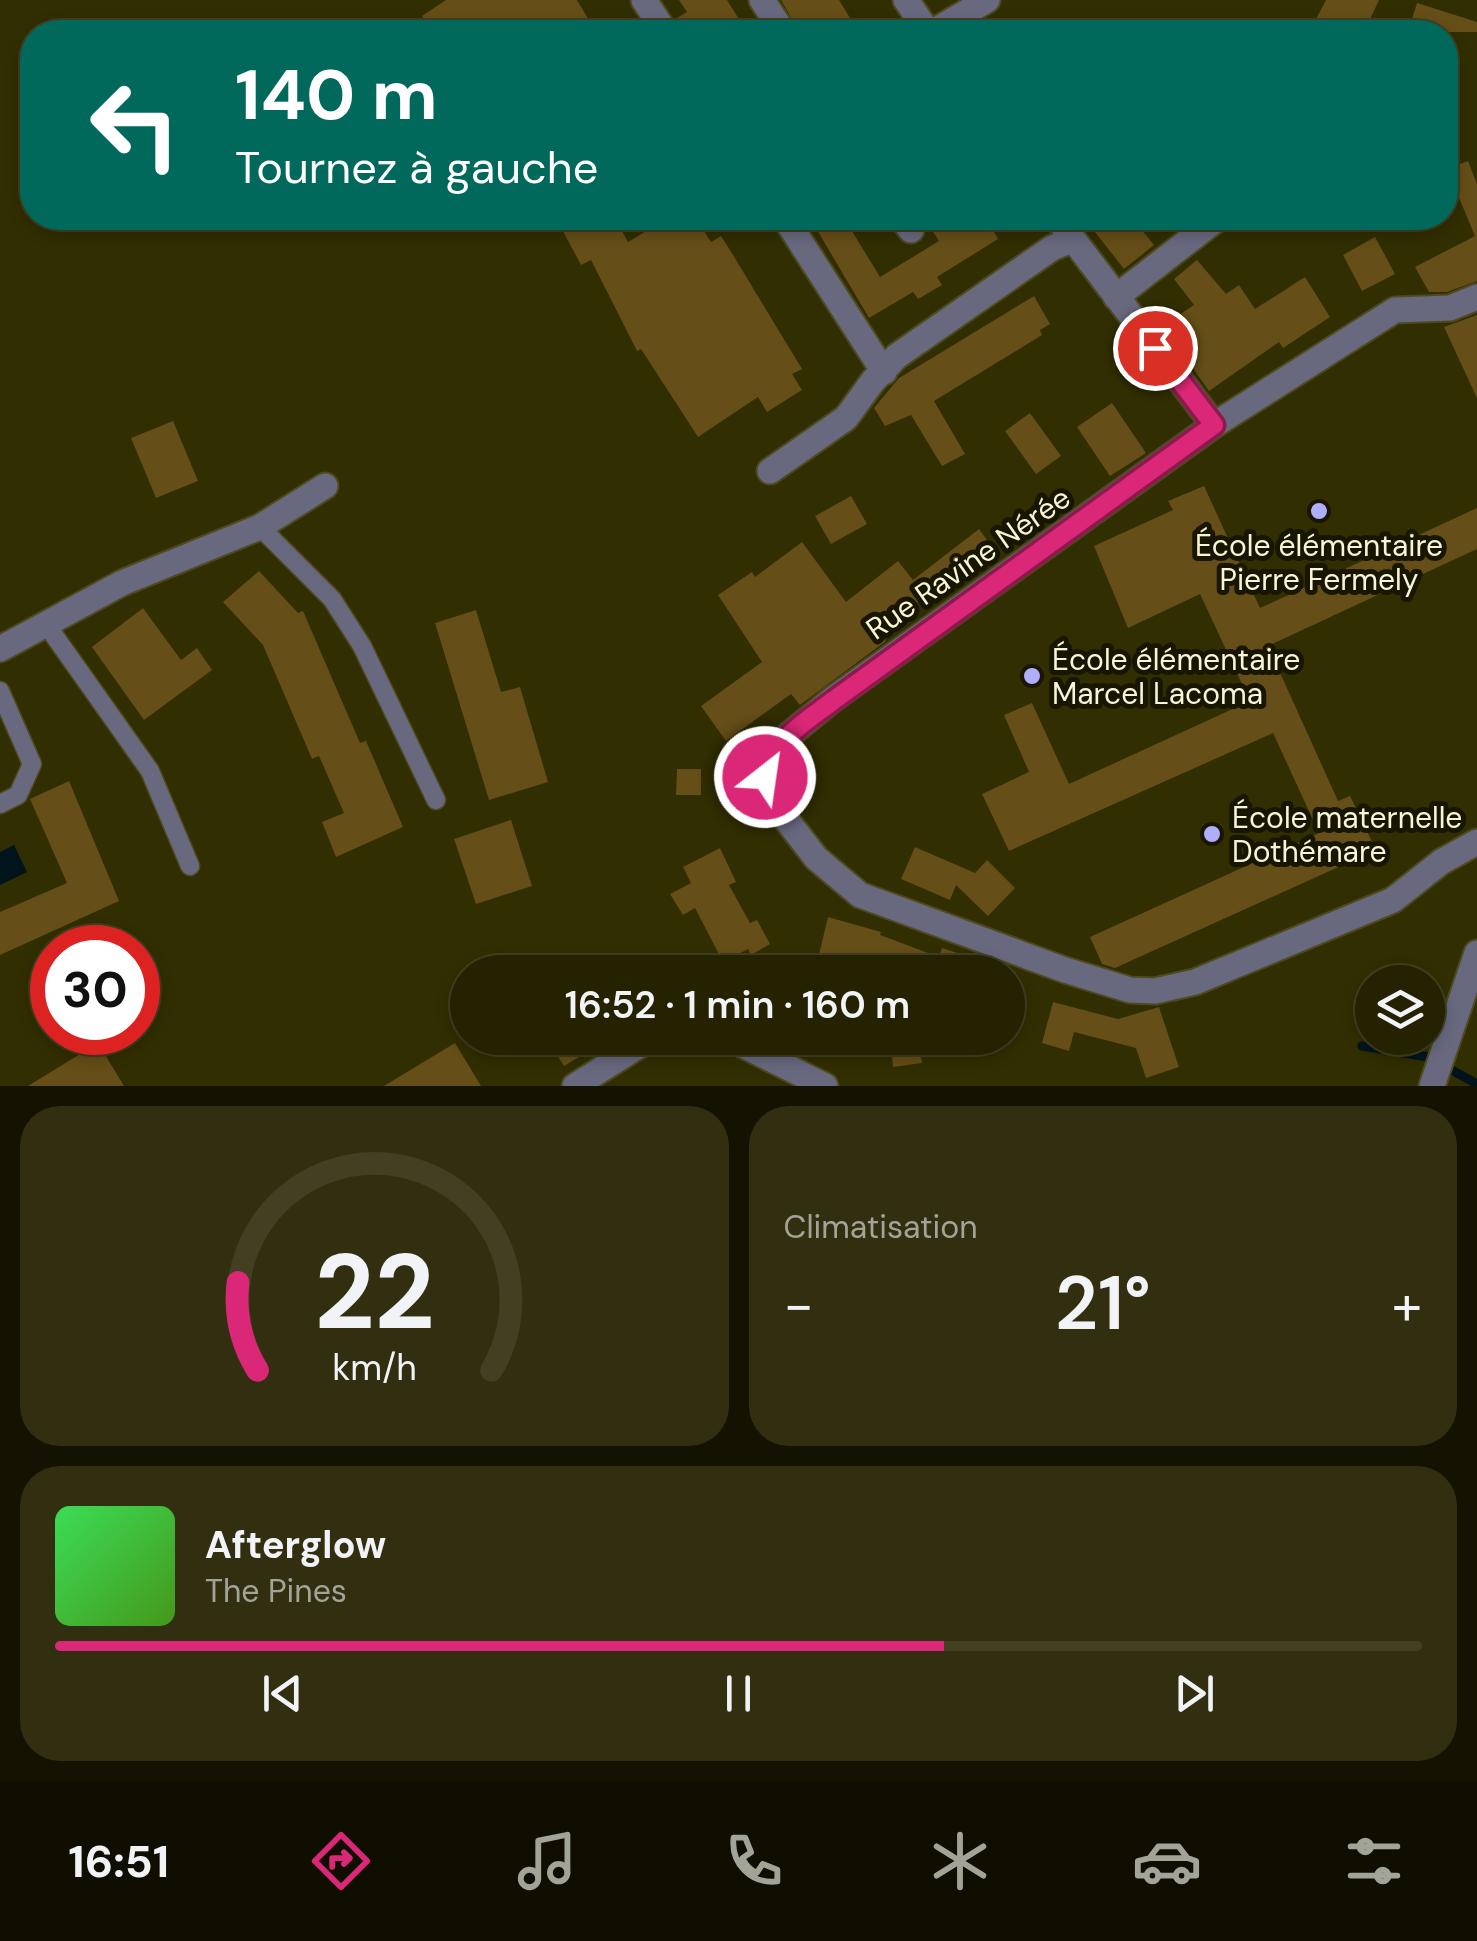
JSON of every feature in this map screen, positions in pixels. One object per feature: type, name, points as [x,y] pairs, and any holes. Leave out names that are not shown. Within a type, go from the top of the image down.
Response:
[{"type":"street","points":[[906,0],[922,20]]},
{"type":"street","points":[[952,20],[986,0]]},
{"type":"street","points":[[793,230],[884,372]]},
{"type":"street","points":[[1065,230],[1214,425]]},
{"type":"street","points":[[1116,296],[1202,230]]},
{"type":"street","points":[[770,471],[846,418],[873,381],[910,346],[1052,248],[1072,240]]},
{"type":"street","name":"Rue Ravine Nérée","points":[[1477,297],[1450,308],[1395,310],[1214,425],[789,735],[770,755],[765,777],[776,806],[816,858],[860,895],[1130,990],[1155,991],[1195,982],[1393,900],[1441,862],[1477,842]]},
{"type":"street","points":[[0,649],[122,583],[260,527],[324,486]]},
{"type":"street","points":[[1435,1071],[1477,953]]},
{"type":"street","points":[[575,1086],[624,1055]]},
{"type":"street","points":[[763,1055],[825,1086]]},
{"type":"lane","points":[[260,527],[332,599],[352,630],[436,800]]},
{"type":"lane","points":[[46,624],[150,771],[190,866]]},
{"type":"lane","points":[[0,691],[32,764],[18,795],[0,804]]},
{"type":"water","points":[[14,845],[27,872],[0,885],[0,852]]},
{"type":"building","points":[[446,0],[577,0],[589,20],[424,20],[422,16]]},
{"type":"building","points":[[679,0],[727,0],[740,20],[678,20],[687,12]]},
{"type":"building","points":[[781,0],[839,0],[850,18],[847,20],[792,20]]},
{"type":"building","points":[[1326,0],[1379,0],[1370,20],[1315,20]]},
{"type":"building","points":[[1417,3],[1477,22],[1477,32],[1458,32],[1458,20],[1412,20]]},
{"type":"building","points":[[1468,161],[1477,184],[1477,281],[1447,292],[1429,292],[1415,267],[1475,236],[1458,195],[1458,165]]},
{"type":"building","points":[[562,230],[622,230],[628,242],[648,230],[704,230],[711,242],[721,236],[802,369],[792,374],[802,390],[767,412],[758,397],[698,437],[641,349],[637,351],[591,260],[581,265]]},
{"type":"building","points":[[817,230],[851,230],[880,277],[939,241],[932,230],[993,230],[998,239],[937,277],[942,285],[918,299],[913,292],[869,318]]},
{"type":"building","points":[[1093,230],[1142,230],[1154,245],[1124,269]]},
{"type":"building","points":[[1375,237],[1395,274],[1362,291],[1343,255]]},
{"type":"building","points":[[1197,260],[1226,294],[1239,285],[1255,309],[1305,277],[1330,317],[1283,348],[1279,342],[1209,391],[1163,326],[1194,305],[1174,279]]},
{"type":"building","points":[[1034,296],[1050,324],[1040,330],[1042,335],[934,401],[965,454],[942,466],[911,415],[885,426],[874,408],[899,378]]},
{"type":"building","points":[[1477,315],[1477,398],[1444,327]]},
{"type":"building","points":[[1112,403],[1146,453],[1110,476],[1077,427]]},
{"type":"building","points":[[1030,413],[1061,456],[1036,474],[1005,431]]},
{"type":"building","points":[[173,421],[198,481],[156,498],[131,438]]},
{"type":"building","points":[[1204,486],[1260,608],[1477,508],[1477,549],[1268,646],[1338,801],[1350,796],[1376,850],[1115,968],[1102,964],[1090,937],[1319,833],[1273,733],[1009,851],[982,794],[1029,772],[1004,715],[1032,703],[1069,784],[1250,701],[1200,594],[1128,628],[1094,546],[1173,510],[1168,501]]},
{"type":"building","points":[[851,496],[867,524],[831,544],[815,516]]},
{"type":"building","points":[[979,529],[998,555],[952,589],[945,581],[879,633],[886,641],[800,705],[791,694],[726,741],[701,706],[762,662],[718,595],[752,572],[755,577],[802,542],[846,602],[898,561],[913,580]]},
{"type":"building","points":[[259,571],[298,613],[303,611],[360,743],[366,741],[403,827],[336,857],[322,822],[344,813],[319,756],[312,759],[263,645],[223,602]]},
{"type":"building","points":[[143,608],[181,660],[197,648],[212,670],[144,720],[92,647]]},
{"type":"building","points":[[476,610],[501,692],[520,687],[548,782],[489,800],[435,623]]},
{"type":"building","points":[[677,769],[701,769],[701,795],[676,795]]},
{"type":"building","points":[[69,781],[119,901],[66,925],[30,925],[30,941],[0,955],[0,912],[67,883],[30,799]]},
{"type":"building","points":[[511,820],[532,886],[476,904],[454,839]]},
{"type":"building","points":[[915,847],[975,873],[987,860],[1015,888],[988,916],[956,885],[950,900],[901,879]]},
{"type":"building","points":[[720,848],[736,882],[729,885],[750,923],[757,920],[770,944],[751,955],[748,949],[736,955],[719,955],[695,908],[683,915],[670,894],[691,883],[683,867]]},
{"type":"building","points":[[828,917],[881,932],[880,935],[934,955],[819,955]]},
{"type":"building","points":[[942,948],[963,955],[940,955]]},
{"type":"building","points":[[1053,1002],[1118,1019],[1159,1007],[1179,1067],[1146,1078],[1136,1048],[1074,1032],[1069,1051],[1042,1043]]},
{"type":"building","points":[[450,1046],[450,1055],[462,1055],[481,1086],[384,1086]]},
{"type":"building","points":[[78,1055],[105,1055],[124,1086],[28,1086]]},
{"type":"building","points":[[557,1055],[582,1055],[564,1066]]},
{"type":"building","points":[[892,1055],[920,1055],[922,1063],[893,1067]]},
{"type":"waterway","points":[[1416,1055],[1428,1057],[1477,1084]]},
{"type":"place","name":"École élémentaire Pierre Fermely","points":[[1319,511]]},
{"type":"place","name":"École élémentaire Marcel Lacoma","points":[[1032,676]]},
{"type":"place","name":"École maternelle Dothémare","points":[[1212,834]]},
{"type":"route","points":[[765,777],[770,755],[789,735],[1214,425],[1155,348]]}]
